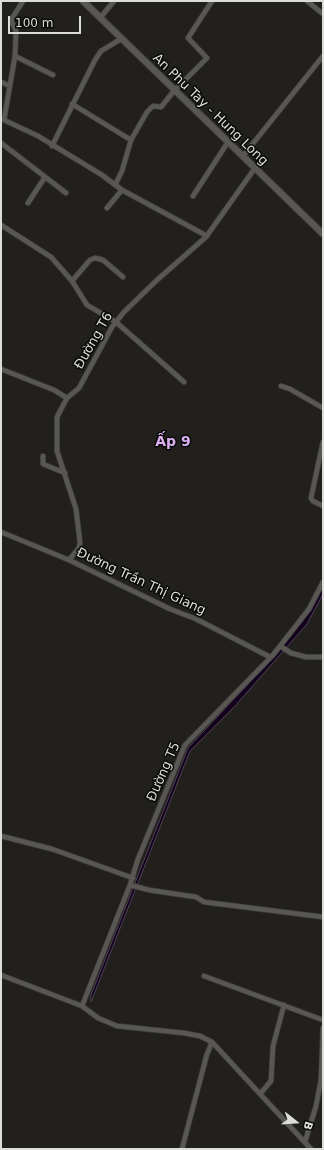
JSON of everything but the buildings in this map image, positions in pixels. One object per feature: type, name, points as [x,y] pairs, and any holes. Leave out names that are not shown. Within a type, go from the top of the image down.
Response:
[{"type":"street","points":[[23,1],[11,20],[16,30],[14,56],[10,86],[2,120],[38,136],[52,146],[102,175],[122,190],[207,236]]},
{"type":"street","name":"An Phu Tay - Hung Long","points":[[83,1],[323,234]]},
{"type":"street","points":[[100,18],[114,1]]},
{"type":"street","points":[[115,185],[122,171],[131,140],[139,124],[150,108],[161,107],[174,91],[207,58],[188,38],[212,1]]},
{"type":"street","points":[[307,1],[323,14]]},
{"type":"street","points":[[52,146],[72,104],[101,51],[121,39]]},
{"type":"street","points":[[14,56],[53,75]]},
{"type":"street","points":[[243,156],[323,56]]},
{"type":"street","points":[[1,82],[10,86]]},
{"type":"street","points":[[72,104],[131,140]]},
{"type":"street","points":[[193,196],[228,142]]},
{"type":"street","points":[[1,143],[66,193]]},
{"type":"street","name":"Đường T6","points":[[69,560],[79,548],[80,542],[76,509],[57,451],[57,417],[67,398],[79,388],[116,322],[157,280],[207,236],[255,168]]},
{"type":"street","points":[[28,203],[45,177]]},
{"type":"street","points":[[107,208],[122,190]]},
{"type":"street","points":[[1,225],[51,258],[72,281],[87,305],[116,322],[184,382]]},
{"type":"street","points":[[72,281],[90,260],[95,258],[103,260],[123,277]]},
{"type":"street","points":[[1,369],[54,390],[67,398]]},
{"type":"street","points":[[281,386],[295,391],[323,408]]},
{"type":"street","points":[[323,442],[311,498],[313,501],[323,506]]},
{"type":"street","points":[[43,456],[43,464],[65,473]]},
{"type":"street","name":"Đường Trần Thị Giang","points":[[1,532],[69,560],[170,609],[196,619],[270,657]]},
{"type":"street","name":"Đường T5","points":[[82,1006],[131,885],[138,859],[185,745],[280,646],[309,609],[323,582]]},
{"type":"street","points":[[280,646],[285,650],[306,657],[323,658]]},
{"type":"street","points":[[1,836],[52,849],[132,878]]},
{"type":"street","points":[[131,885],[139,888],[196,897],[201,902],[211,904],[323,917]]},
{"type":"street","points":[[1,975],[82,1006],[98,1018],[117,1026],[184,1032],[200,1036],[212,1042],[311,1149]]},
{"type":"street","points":[[204,976],[322,1019],[323,1013]]},
{"type":"street","points":[[260,1094],[271,1081],[273,1046],[284,1005]]},
{"type":"street","points":[[306,1142],[322,1081],[323,1028]]},
{"type":"street","points":[[182,1149],[207,1054],[212,1042]]},
{"type":"shaded area","points":[[323,586],[323,594],[307,624],[235,706],[190,751],[91,1002],[91,995],[188,748],[264,667],[302,622]]},
{"type":"district","name":"Ấp 9","points":[[173,442]]}]
